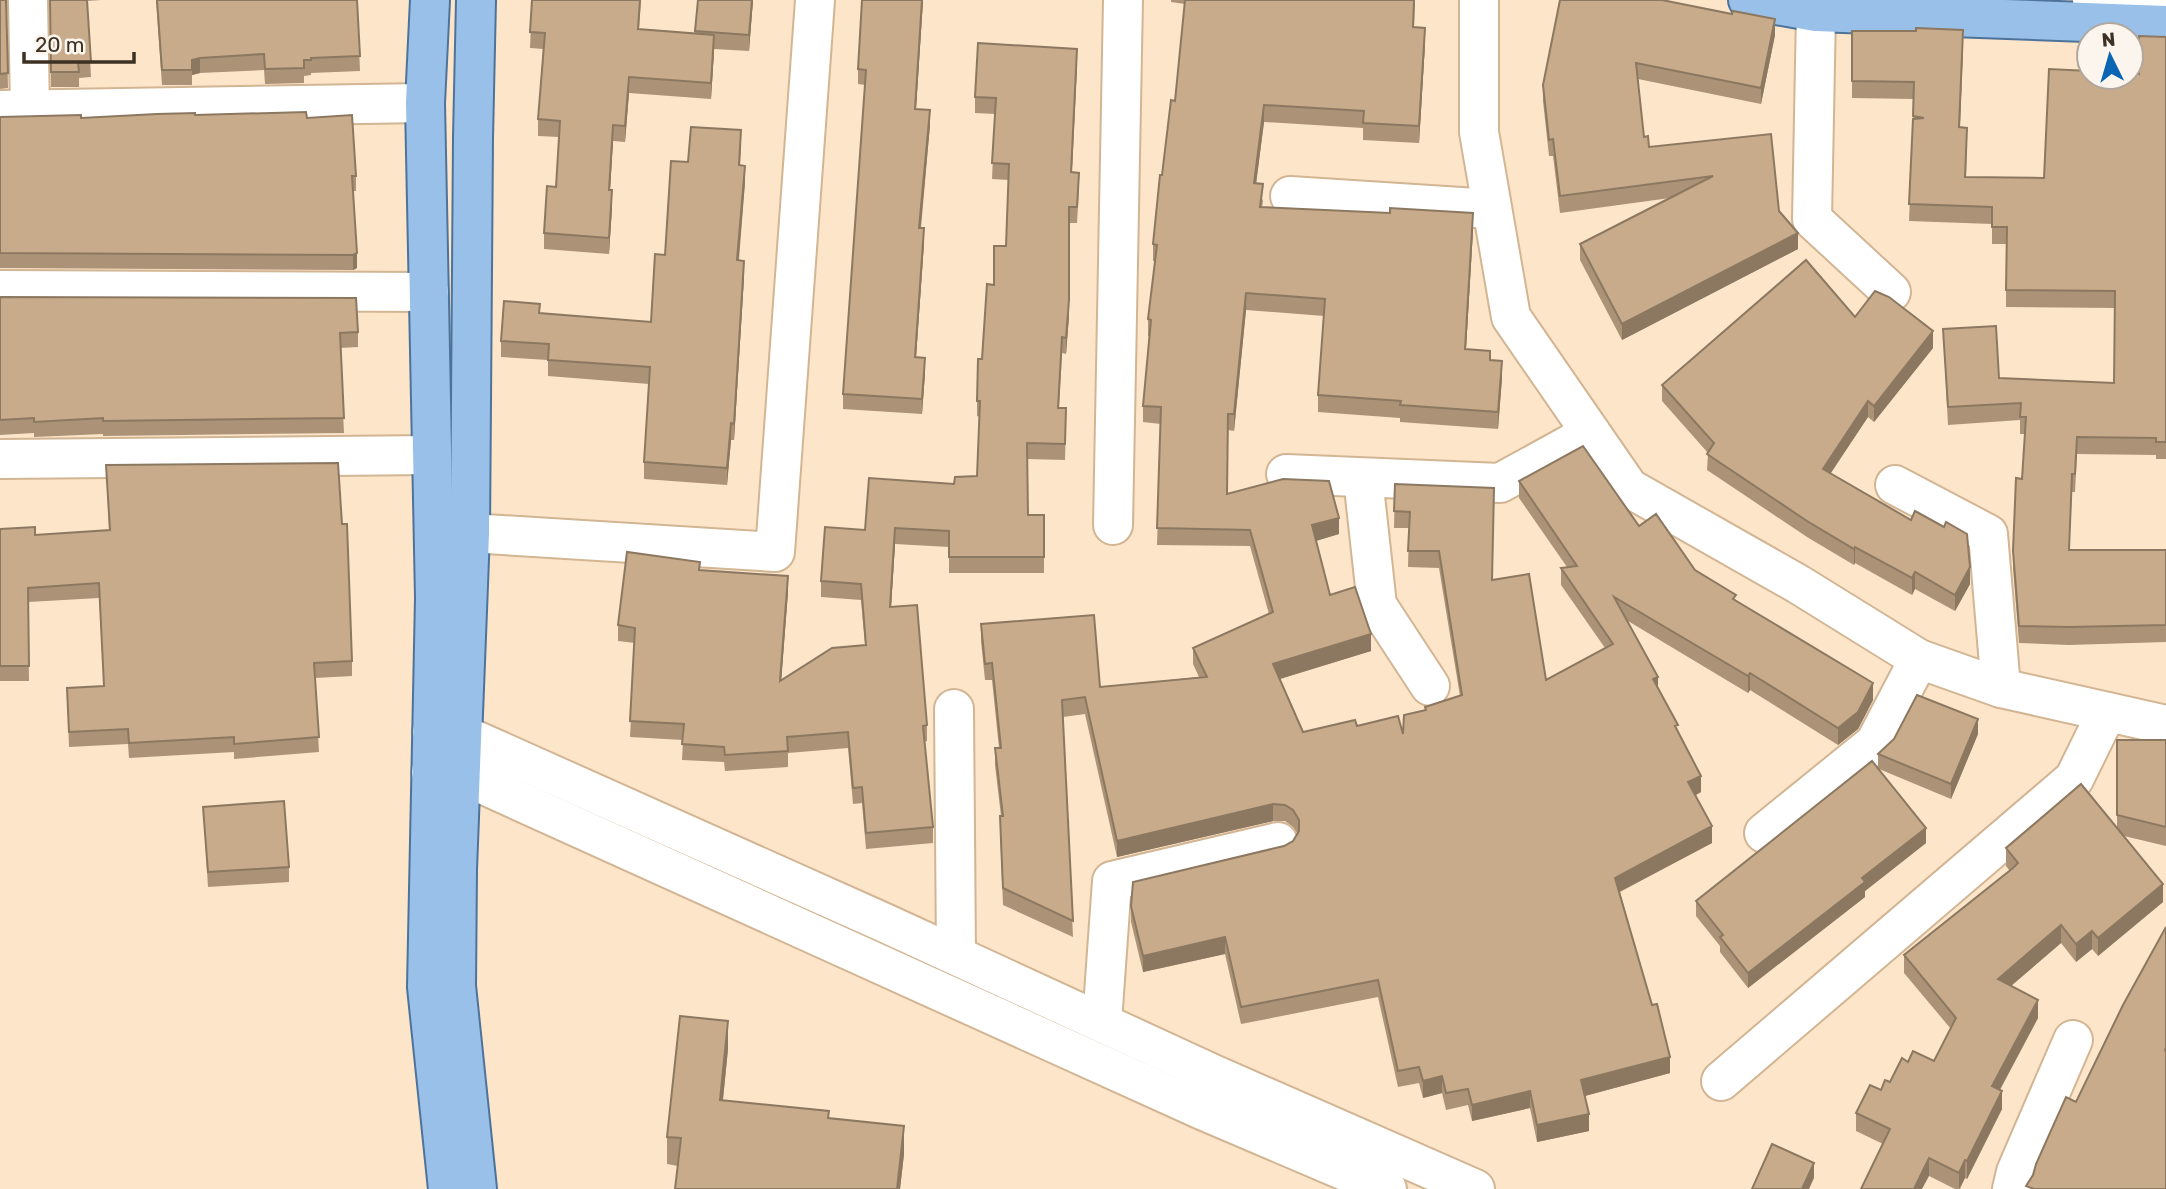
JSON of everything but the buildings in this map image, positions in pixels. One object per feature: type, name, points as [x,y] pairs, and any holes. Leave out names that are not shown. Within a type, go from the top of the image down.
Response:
[{"type":"main road","points":[[430,0],[425,103],[435,598],[448,733]]},
{"type":"main road","points":[[476,0],[472,151],[470,533],[448,733],[447,774],[456,986],[477,1189]]},
{"type":"main road","points":[[1748,0],[1816,12],[2166,25]]},
{"type":"main road","points":[[447,774],[427,987],[448,1189]]},
{"type":"street","points":[[28,0],[15,110],[425,103]]},
{"type":"street","points":[[470,533],[775,552],[814,0]]},
{"type":"street","points":[[1112,525],[1123,0]]},
{"type":"street","points":[[1479,0],[1479,132],[1511,317],[1629,488],[1798,584],[1919,659],[2001,688],[2166,724]]},
{"type":"street","points":[[2092,0],[2166,4]]},
{"type":"street","points":[[1816,12],[1812,219],[1891,292]]},
{"type":"street","points":[[1290,196],[1492,209]]},
{"type":"street","points":[[0,290],[429,292]]},
{"type":"street","points":[[1286,474],[1500,483],[1591,432]]},
{"type":"street","points":[[0,459],[432,455]]},
{"type":"street","points":[[1363,478],[1377,605],[1430,686]]},
{"type":"street","points":[[1895,485],[1988,534],[2001,688]]},
{"type":"street","points":[[1764,833],[1875,743],[1919,659]]},
{"type":"street","points":[[954,709],[957,955]]},
{"type":"street","points":[[1721,1081],[2074,779],[2107,712]]},
{"type":"street","points":[[448,733],[957,955],[1475,1189]]},
{"type":"street","points":[[447,774],[1202,1110],[1387,1189]]},
{"type":"street","points":[[1102,1022],[1112,881],[1278,842]]},
{"type":"street","points":[[2012,1189],[2016,1172],[2073,1040]]}]
